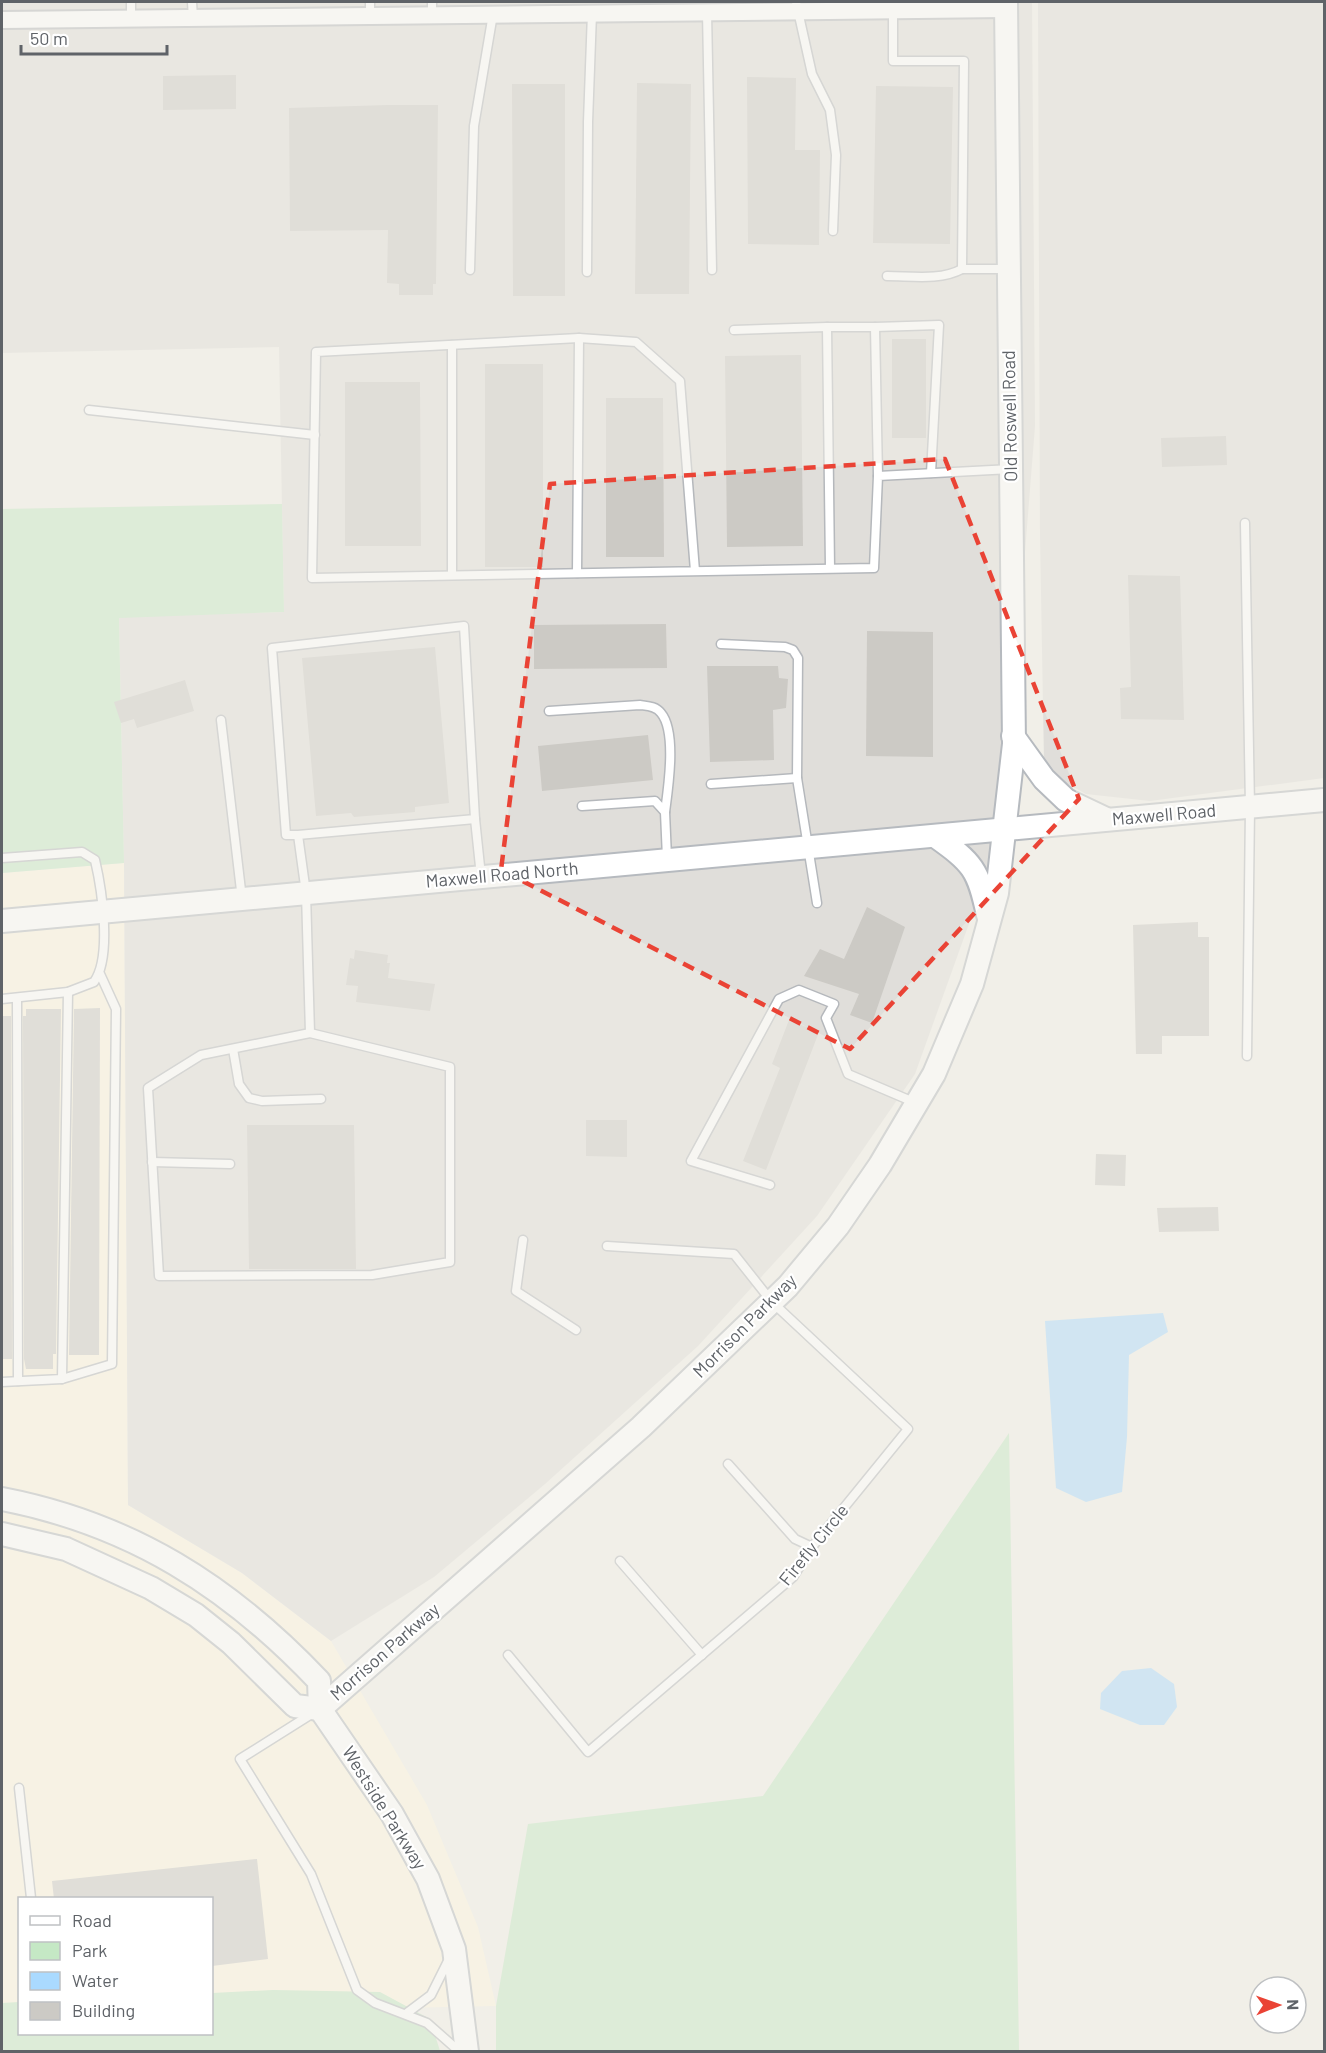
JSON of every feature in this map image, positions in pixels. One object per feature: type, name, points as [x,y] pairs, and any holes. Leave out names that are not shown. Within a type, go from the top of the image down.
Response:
[{"type":"street","points":[[2,20],[131,10],[432,8],[493,14],[592,14],[614,7],[707,12],[796,6],[893,10],[1006,5]]},
{"type":"street","name":"Old Roswell Road","points":[[1004,829],[1014,736],[1012,469],[1007,269],[1006,5]]},
{"type":"street","points":[[1014,736],[1044,779],[1066,800],[1107,820]]},
{"type":"street","name":"Maxwell Road","points":[[1004,829],[1324,800]]},
{"type":"street","name":"Maxwell Road North","points":[[2,921],[1004,829]]},
{"type":"street","name":"Morrison Parkway","points":[[320,1709],[641,1427],[772,1302],[838,1226],[880,1165],[934,1074],[972,984],[997,893],[1004,829]]},
{"type":"street","points":[[935,836],[966,858],[980,880],[990,920]]},
{"type":"street","name":"Westside Parkway","points":[[2,1499],[77,1517],[168,1558],[215,1587],[291,1652],[319,1681],[320,1709],[412,1846],[428,1879],[454,1948],[467,2052]]},
{"type":"street","points":[[2,1534],[66,1549],[151,1587],[196,1615],[231,1643],[295,1706],[320,1709]]},
{"type":"lane","points":[[796,6],[812,74],[830,110],[836,155],[833,231]]},
{"type":"lane","points":[[893,10],[893,61],[964,61],[962,269]]},
{"type":"lane","points":[[707,12],[712,270]]},
{"type":"lane","points":[[470,270],[474,126],[493,14]]},
{"type":"lane","points":[[587,272],[588,122],[592,14]]},
{"type":"lane","points":[[887,276],[938,277],[962,269],[1007,269]]},
{"type":"lane","points":[[734,330],[939,325],[931,473]]},
{"type":"lane","points":[[827,327],[830,568]]},
{"type":"lane","points":[[694,571],[680,381],[636,342],[579,338],[316,352],[312,578],[874,568],[878,476],[875,327]]},
{"type":"lane","points":[[577,573],[579,338]]},
{"type":"lane","points":[[452,345],[452,575]]},
{"type":"lane","points":[[89,410],[315,435]]},
{"type":"lane","points":[[878,476],[1012,469]]},
{"type":"lane","points":[[1245,523],[1250,807],[1247,1056]]},
{"type":"lane","points":[[475,819],[286,835],[272,648],[464,626],[475,819],[481,877]]},
{"type":"lane","points":[[721,644],[785,647],[793,650],[798,658],[797,778],[817,903]]},
{"type":"lane","points":[[549,711],[640,705],[652,706],[661,712],[666,722],[669,763],[665,812],[668,860]]},
{"type":"lane","points":[[221,720],[242,899]]},
{"type":"lane","points":[[711,784],[797,778]]},
{"type":"lane","points":[[582,806],[655,801],[665,812]]},
{"type":"lane","points":[[298,835],[306,893],[310,1033]]},
{"type":"lane","points":[[2,858],[82,852],[95,860],[102,913],[102,965],[100,974],[94,982],[68,992],[2,999]]},
{"type":"lane","points":[[2,1382],[63,1378],[112,1364],[116,1009],[100,974]]},
{"type":"lane","points":[[770,1185],[691,1161],[779,999],[799,990],[834,1004],[826,1018],[848,1074],[916,1104]]},
{"type":"lane","points":[[63,1378],[68,992]]},
{"type":"lane","points":[[17,998],[18,1381]]},
{"type":"lane","points":[[310,1033],[450,1067],[450,1262],[372,1275],[159,1276],[148,1088],[201,1055],[233,1049],[310,1033]]},
{"type":"lane","points":[[233,1049],[239,1084],[249,1098],[262,1101],[321,1099]]},
{"type":"lane","points":[[152,1162],[230,1164]]},
{"type":"lane","points":[[523,1240],[516,1291],[576,1330]]},
{"type":"lane","name":"Firefly Circle","points":[[508,1655],[588,1752],[793,1577],[812,1547],[908,1429],[772,1302],[734,1254],[607,1246]]},
{"type":"lane","points":[[728,1464],[795,1539],[812,1547]]},
{"type":"lane","points":[[620,1561],[702,1655]]},
{"type":"lane","points":[[320,1709],[240,1759],[311,1874],[357,1990],[375,2003],[408,2013],[427,2023],[460,2052]]},
{"type":"lane","points":[[19,1788],[31,1897]]},
{"type":"lane","points":[[408,2013],[431,1995],[454,1948]]},
{"type":"highlighted area","points":[[945,459],[1079,799],[850,1049],[501,870],[550,484]]},
{"type":"shaded area","points":[[2,2],[1032,2],[1035,426],[1003,829],[915,1074],[817,1216],[698,1346],[545,1484],[434,1577],[331,1641],[242,1573],[128,1505],[124,863],[119,617],[284,612],[279,347],[2,353]]},
{"type":"shaded area","points":[[1038,2],[1324,2],[1324,778],[1150,801],[1086,794],[1052,775],[1044,761],[1040,535]]},
{"type":"shaded area","points":[[124,863],[128,1505],[242,1573],[331,1641],[427,1805],[478,1927],[496,2006],[213,2012],[213,1897],[18,1897],[18,2018],[2,2018],[2,873]]},
{"type":"green space","points":[[282,504],[284,612],[119,618],[124,863],[2,873],[2,509]]},
{"type":"green space","points":[[1009,1433],[1019,2051],[496,2051],[496,2006],[528,1824],[763,1796]]},
{"type":"green space","points":[[273,1990],[380,1992],[430,2019],[440,2051],[2,2051],[2,2003],[18,2002],[18,2035],[213,2035],[213,1993]]},
{"type":"water","points":[[1163,1313],[1168,1332],[1129,1355],[1127,1437],[1122,1492],[1086,1502],[1056,1488],[1045,1321]]},
{"type":"water","points":[[1151,1668],[1174,1684],[1177,1707],[1164,1725],[1140,1725],[1100,1709],[1101,1693],[1122,1671]]},
{"type":"building","points":[[236,75],[236,109],[163,110],[163,76]]},
{"type":"building","points":[[747,77],[796,78],[795,150],[820,150],[819,245],[748,244]]},
{"type":"building","points":[[637,83],[691,84],[689,294],[635,294]]},
{"type":"building","points":[[512,84],[565,84],[565,296],[513,296]]},
{"type":"building","points":[[876,86],[953,87],[950,244],[873,243]]},
{"type":"building","points":[[438,105],[436,284],[433,284],[433,295],[399,295],[399,284],[387,283],[388,230],[290,231],[289,108]]},
{"type":"building","points":[[892,339],[926,339],[926,438],[892,438]]},
{"type":"building","points":[[801,355],[803,546],[727,547],[725,356]]},
{"type":"building","points":[[485,364],[543,364],[543,567],[485,567]]},
{"type":"building","points":[[345,382],[420,382],[421,546],[345,546]]},
{"type":"building","points":[[606,398],[663,398],[664,557],[606,557]]},
{"type":"building","points":[[1226,436],[1227,465],[1162,467],[1161,438]]},
{"type":"building","points":[[1128,575],[1180,576],[1184,720],[1121,719],[1120,688],[1131,687]]},
{"type":"building","points":[[666,624],[667,668],[534,669],[534,625]]},
{"type":"building","points":[[867,631],[933,632],[933,757],[866,756]]},
{"type":"building","points":[[435,647],[449,803],[415,807],[415,812],[354,817],[351,813],[316,816],[302,658]]},
{"type":"building","points":[[707,666],[778,666],[779,678],[788,679],[786,708],[773,710],[774,760],[710,762]]},
{"type":"building","points":[[185,680],[194,711],[137,728],[134,719],[121,723],[114,702]]},
{"type":"building","points":[[648,735],[653,780],[542,791],[538,746]]},
{"type":"building","points":[[867,907],[905,927],[872,1023],[850,1015],[859,994],[804,976],[820,949],[844,959]]},
{"type":"building","points":[[1198,922],[1198,937],[1209,937],[1209,1036],[1162,1036],[1162,1054],[1136,1054],[1133,925]]},
{"type":"building","points":[[355,950],[388,955],[387,963],[390,963],[388,978],[435,984],[430,1011],[356,1002],[358,986],[346,985],[350,958],[354,959]]},
{"type":"building","points":[[100,1008],[99,1355],[69,1355],[74,1009]]},
{"type":"building","points":[[26,1009],[61,1009],[56,1354],[53,1354],[53,1369],[26,1369],[24,1359],[23,1016],[26,1016]]},
{"type":"building","points":[[2,1016],[11,1016],[12,1359],[2,1359]]},
{"type":"building","points":[[789,1020],[819,1032],[766,1170],[743,1161],[780,1068],[772,1064]]},
{"type":"building","points":[[586,1120],[627,1120],[627,1157],[586,1156]]},
{"type":"building","points":[[247,1125],[354,1125],[356,1269],[249,1269]]},
{"type":"building","points":[[1096,1154],[1126,1155],[1125,1186],[1095,1185]]},
{"type":"building","points":[[1218,1207],[1219,1231],[1159,1232],[1157,1208]]},
{"type":"building","points":[[257,1859],[268,1959],[213,1966],[213,1897],[54,1897],[52,1881]]}]
